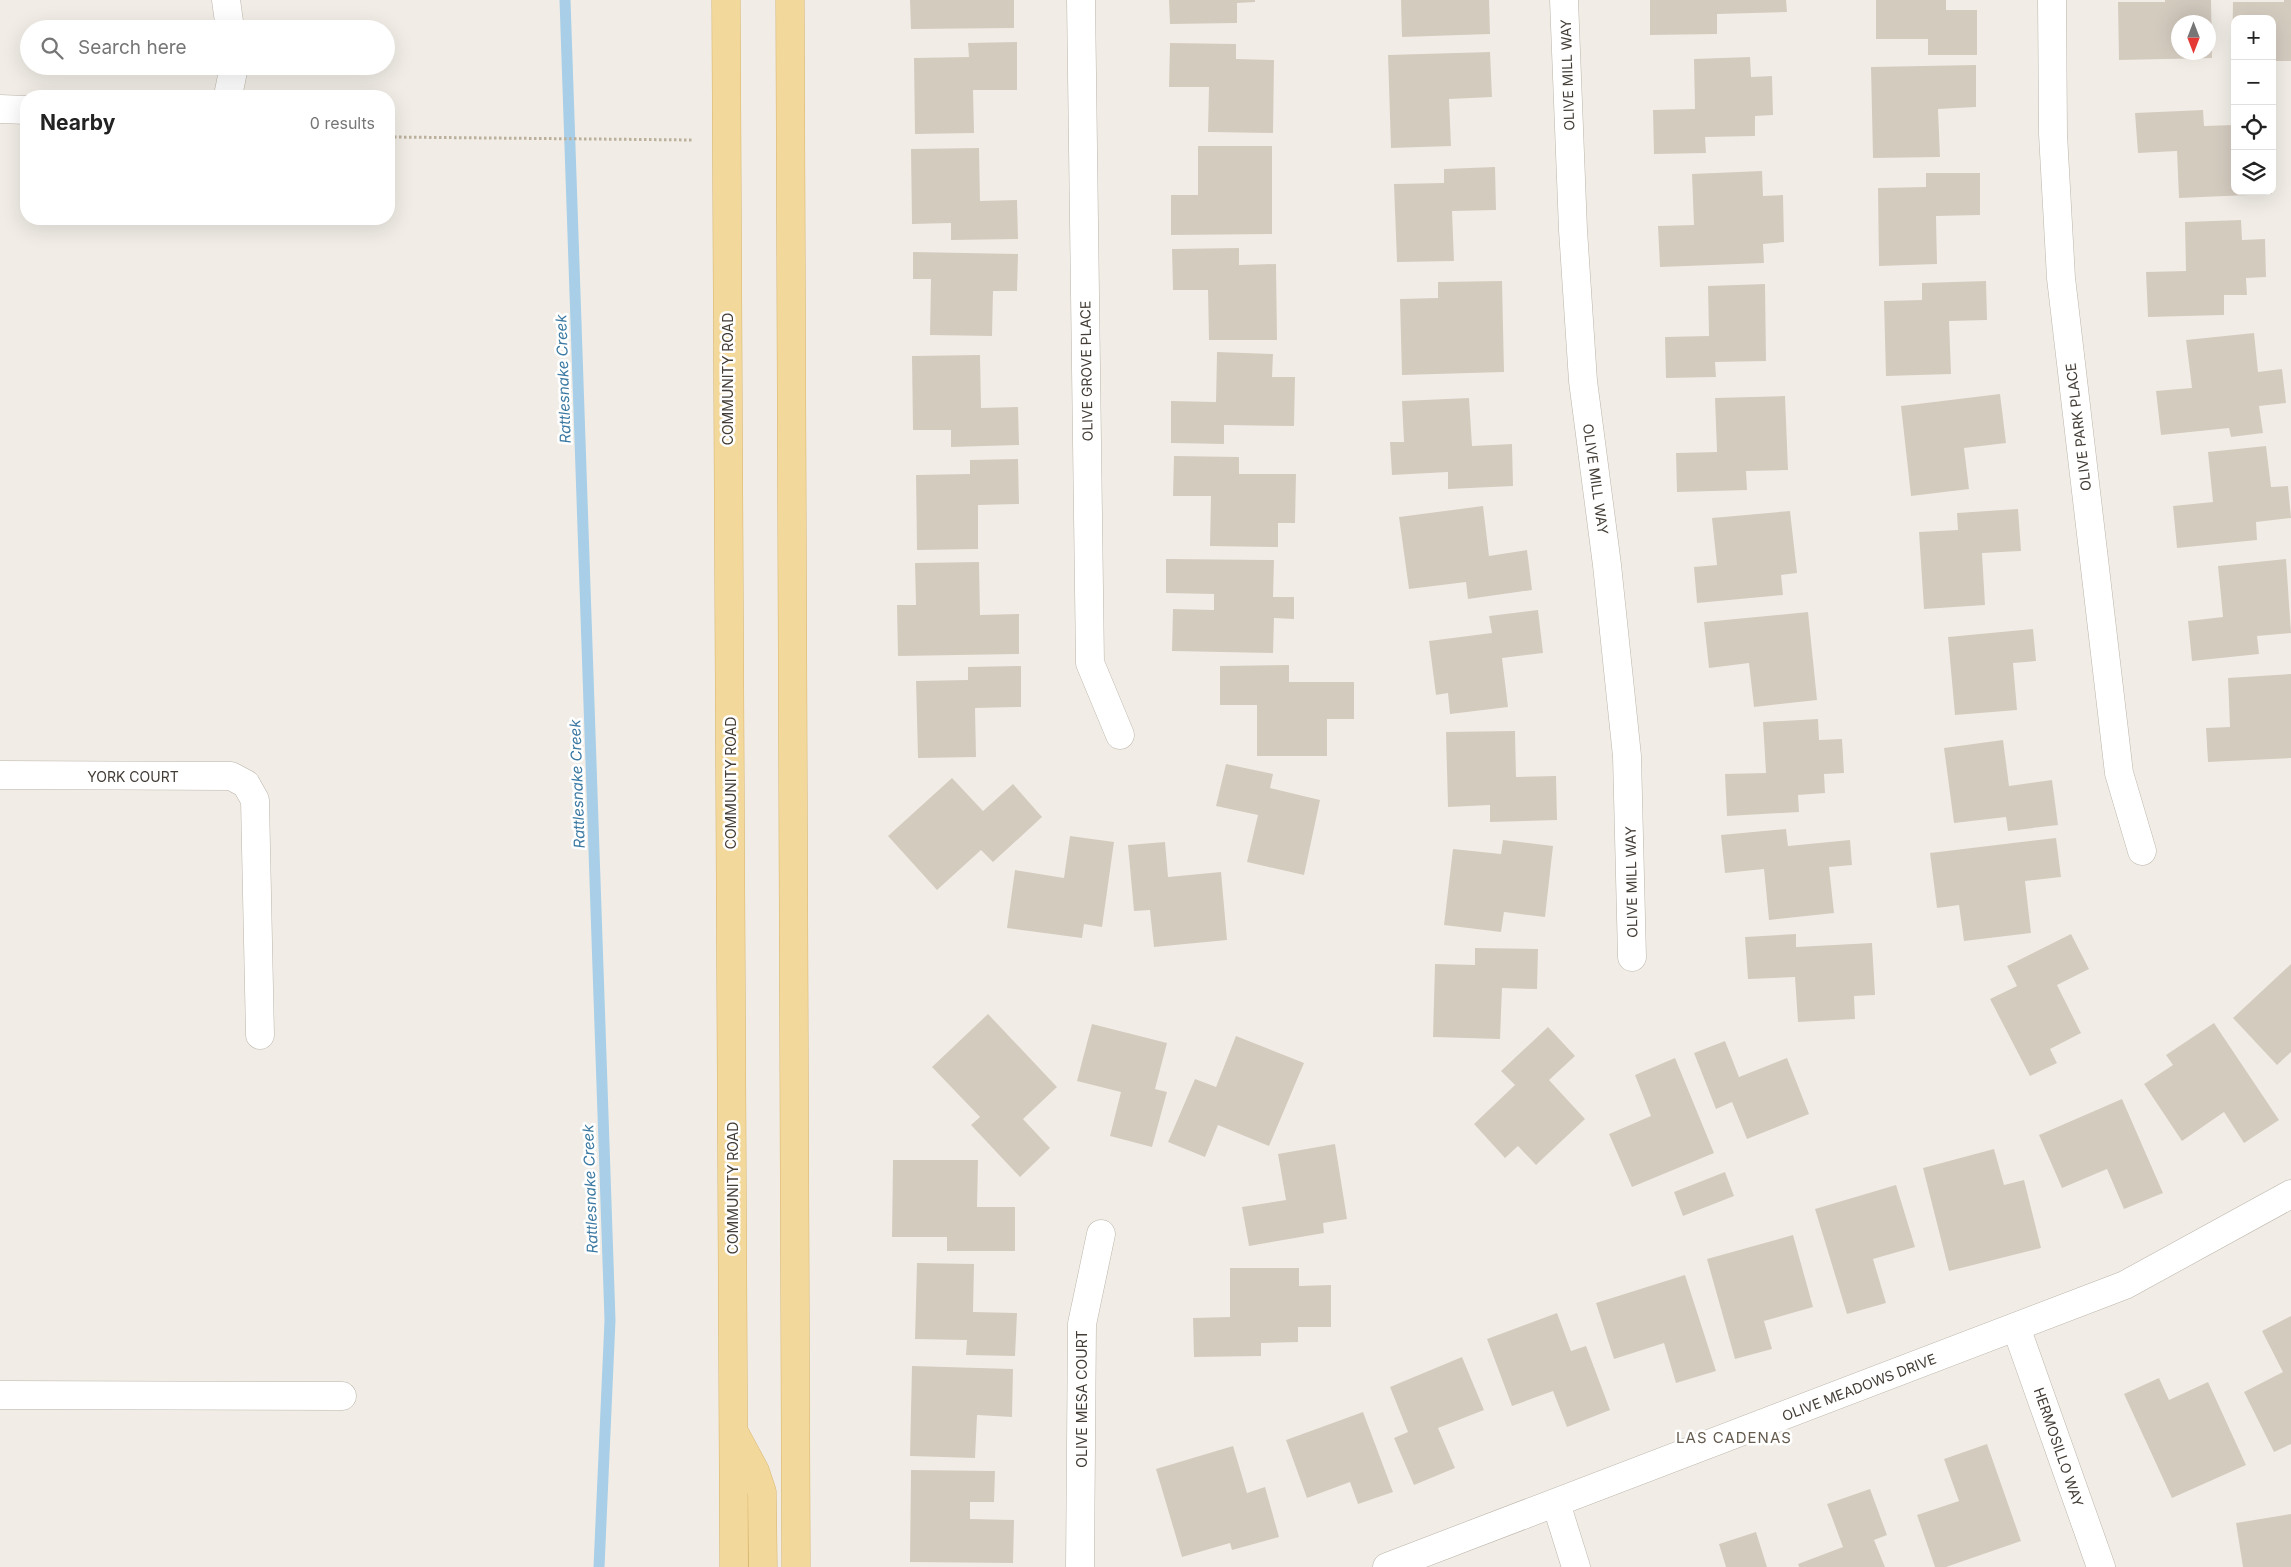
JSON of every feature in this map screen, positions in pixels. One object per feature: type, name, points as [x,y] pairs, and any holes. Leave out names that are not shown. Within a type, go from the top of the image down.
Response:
[{"type":"main road","name":"COMMUNITY ROAD","points":[[726,0],[734,1567]]},
{"type":"main road","points":[[790,0],[796,1567]]},
{"type":"main road","points":[[733,1431],[755,1471],[762,1492],[763,1567]]},
{"type":"street","points":[[226,0],[229,20]]},
{"type":"street","name":"OLIVE GROVE PLACE","points":[[1081,0],[1090,663],[1120,735]]},
{"type":"street","name":"OLIVE MILL WAY","points":[[1564,0],[1572,230],[1583,381],[1607,565],[1627,756],[1632,957]]},
{"type":"street","name":"OLIVE PARK PLACE","points":[[2052,0],[2053,134],[2061,278],[2119,773],[2142,850]]},
{"type":"street","points":[[229,90],[232,75]]},
{"type":"street","points":[[0,109],[20,110]]},
{"type":"street","name":"YORK COURT","points":[[0,775],[231,776],[246,784],[255,800],[260,1035]]},
{"type":"street","name":"OLIVE MEADOWS DRIVE","points":[[1387,1567],[2125,1285],[2291,1194]]},
{"type":"street","name":"OLIVE MESA COURT","points":[[1080,1567],[1082,1324],[1101,1234]]},
{"type":"street","name":"HERMOSILLO WAY","points":[[2016,1327],[2101,1567]]},
{"type":"street","points":[[0,1395],[342,1396]]},
{"type":"street","points":[[1556,1503],[1576,1567]]},
{"type":"path","points":[[395,137],[672,140]]},
{"type":"building","points":[[910,0],[1014,0],[1014,28],[911,29]]},
{"type":"building","points":[[1169,0],[1255,0],[1255,2],[1237,3],[1237,23],[1170,24]]},
{"type":"building","points":[[1401,0],[1489,0],[1490,34],[1402,37]]},
{"type":"building","points":[[1650,0],[1786,0],[1787,12],[1717,14],[1717,34],[1650,35]]},
{"type":"building","points":[[1876,0],[1946,0],[1946,10],[1977,10],[1977,55],[1928,55],[1928,39],[1876,39]]},
{"type":"building","points":[[2211,0],[2211,15],[2171,15],[2171,59],[2119,60],[2118,2]]},
{"type":"building","points":[[2284,0],[2291,0],[2291,61],[2276,61],[2276,15],[2233,15],[2233,2],[2284,2]]},
{"type":"building","points":[[1017,42],[1017,90],[973,90],[974,133],[915,134],[914,58],[969,57],[968,43]]},
{"type":"building","points":[[1170,43],[1236,44],[1236,59],[1274,60],[1273,133],[1208,132],[1209,87],[1169,87]]},
{"type":"building","points":[[1490,52],[1492,97],[1449,99],[1451,146],[1391,148],[1388,55]]},
{"type":"building","points":[[1750,57],[1751,77],[1772,76],[1773,115],[1755,116],[1755,136],[1705,137],[1706,153],[1654,154],[1653,110],[1695,109],[1694,59]]},
{"type":"building","points":[[1976,65],[1976,107],[1938,109],[1940,157],[1873,158],[1871,67]]},
{"type":"building","points":[[2203,110],[2204,126],[2231,125],[2231,195],[2249,195],[2179,198],[2177,151],[2138,153],[2135,113]]},
{"type":"building","points":[[1198,146],[1272,146],[1272,234],[1171,235],[1171,195],[1198,195]]},
{"type":"building","points":[[979,148],[980,201],[1017,200],[1018,239],[951,240],[951,223],[912,224],[911,149]]},
{"type":"building","points":[[1495,167],[1496,210],[1452,211],[1454,261],[1397,262],[1394,184],[1444,183],[1444,169]]},
{"type":"building","points":[[1762,171],[1763,196],[1783,195],[1784,242],[1763,244],[1764,263],[1660,267],[1658,226],[1694,225],[1692,174]]},
{"type":"building","points":[[1926,173],[1980,173],[1980,215],[1936,216],[1937,264],[1879,266],[1878,188],[1926,187]]},
{"type":"building","points":[[2241,220],[2242,240],[2265,239],[2266,277],[2246,278],[2247,295],[2224,295],[2224,315],[2148,317],[2146,272],[2186,271],[2185,222]]},
{"type":"building","points":[[1239,248],[1239,265],[1276,264],[1277,340],[1209,340],[1208,290],[1173,290],[1172,249]]},
{"type":"building","points":[[913,252],[1018,254],[1017,291],[993,291],[992,336],[930,335],[931,279],[913,279]]},
{"type":"building","points":[[1502,281],[1504,372],[1402,375],[1400,299],[1438,298],[1438,282]]},
{"type":"building","points":[[1986,281],[1987,320],[1949,321],[1951,374],[1886,376],[1884,301],[1922,300],[1922,283]]},
{"type":"building","points":[[1765,284],[1766,361],[1715,362],[1716,377],[1666,378],[1665,337],[1709,336],[1708,286]]},
{"type":"building","points":[[2254,333],[2258,372],[2282,369],[2286,403],[2259,406],[2263,433],[2231,437],[2229,428],[2161,435],[2156,391],[2192,388],[2186,340]]},
{"type":"building","points":[[1217,352],[1273,354],[1272,377],[1295,377],[1294,426],[1224,425],[1224,444],[1171,443],[1171,401],[1216,402]]},
{"type":"building","points":[[980,355],[981,408],[1018,407],[1019,445],[951,447],[951,430],[913,430],[912,356]]},
{"type":"building","points":[[2000,394],[2006,443],[1964,448],[1969,489],[1911,496],[1901,406]]},
{"type":"building","points":[[1785,396],[1788,470],[1746,471],[1747,490],[1677,492],[1676,453],[1717,452],[1715,398]]},
{"type":"building","points":[[1469,398],[1472,446],[1512,444],[1513,486],[1448,489],[1448,472],[1392,475],[1390,442],[1404,442],[1402,401]]},
{"type":"building","points":[[2266,446],[2271,487],[2288,486],[2291,518],[2256,522],[2257,540],[2177,548],[2173,506],[2213,502],[2208,452]]},
{"type":"building","points":[[1174,456],[1239,457],[1239,474],[1296,474],[1295,523],[1278,523],[1278,547],[1210,546],[1211,496],[1173,496]]},
{"type":"building","points":[[1018,459],[1019,504],[978,505],[978,549],[917,550],[916,475],[970,474],[970,460]]},
{"type":"building","points":[[1483,506],[1489,556],[1527,550],[1532,590],[1468,599],[1466,582],[1409,589],[1399,517]]},
{"type":"building","points":[[2018,509],[2021,551],[1982,553],[1985,605],[1924,609],[1919,532],[1958,530],[1957,513]]},
{"type":"building","points":[[1790,511],[1797,573],[1781,575],[1783,595],[1697,603],[1694,567],[1717,565],[1712,518]]},
{"type":"building","points":[[1166,559],[1274,560],[1273,597],[1294,597],[1294,619],[1274,618],[1273,653],[1172,651],[1173,609],[1214,610],[1214,594],[1166,593]]},
{"type":"building","points":[[2286,559],[2291,633],[2257,636],[2259,654],[2192,661],[2188,621],[2223,617],[2218,566]]},
{"type":"building","points":[[979,562],[980,615],[1019,614],[1019,654],[898,656],[897,605],[916,605],[915,563]]},
{"type":"building","points":[[1538,610],[1543,653],[1502,658],[1508,707],[1450,714],[1448,693],[1436,695],[1429,641],[1492,633],[1489,616]]},
{"type":"building","points":[[1808,612],[1817,700],[1754,707],[1749,663],[1709,668],[1704,622]]},
{"type":"building","points":[[2033,629],[2036,661],[2013,663],[2017,710],[1955,715],[1948,637]]},
{"type":"building","points":[[1289,665],[1289,682],[1354,682],[1354,719],[1327,719],[1327,756],[1257,756],[1257,705],[1220,705],[1220,666]]},
{"type":"building","points":[[1021,666],[1021,707],[975,708],[976,757],[918,758],[916,681],[968,680],[968,667]]},
{"type":"building","points":[[2291,674],[2291,758],[2208,762],[2206,728],[2230,727],[2228,678]]},
{"type":"building","points":[[1818,719],[1819,740],[1842,739],[1844,773],[1824,774],[1825,793],[1798,795],[1799,812],[1727,816],[1725,774],[1766,773],[1763,722]]},
{"type":"building","points":[[1515,731],[1516,777],[1556,776],[1557,820],[1490,822],[1490,805],[1448,807],[1446,732]]},
{"type":"building","points":[[2003,740],[2009,786],[2052,780],[2058,825],[2008,831],[2006,817],[1954,823],[1944,748]]},
{"type":"building","points":[[1226,764],[1273,774],[1270,788],[1320,800],[1304,875],[1247,862],[1258,815],[1216,806]]},
{"type":"building","points":[[952,778],[983,811],[1013,784],[1042,817],[993,862],[981,850],[937,890],[888,836]]},
{"type":"building","points":[[1786,829],[1788,846],[1850,840],[1852,865],[1829,867],[1834,913],[1769,920],[1764,869],[1725,873],[1721,835]]},
{"type":"building","points":[[1070,836],[1114,842],[1102,927],[1084,924],[1082,938],[1007,928],[1015,870],[1064,878]]},
{"type":"building","points":[[2056,838],[2061,877],[2025,881],[2031,933],[1964,941],[1959,905],[1937,908],[1930,853]]},
{"type":"building","points":[[1503,840],[1553,846],[1545,917],[1504,912],[1501,932],[1444,925],[1453,849],[1501,854]]},
{"type":"building","points":[[1165,842],[1168,877],[1221,872],[1227,940],[1154,947],[1150,910],[1134,911],[1128,845]]},
{"type":"building","points":[[1796,934],[1796,947],[1872,943],[1875,995],[1854,996],[1855,1019],[1798,1022],[1795,977],[1748,979],[1745,937]]},
{"type":"building","points":[[2071,934],[2089,969],[2057,985],[2081,1033],[2050,1049],[2057,1063],[2030,1076],[1990,999],[2017,986],[2007,966]]},
{"type":"building","points":[[1475,948],[1538,949],[1537,989],[1502,988],[1500,1039],[1433,1037],[1435,964],[1475,965]]},
{"type":"building","points":[[2291,964],[2291,1052],[2277,1065],[2233,1018]]},
{"type":"building","points":[[988,1014],[1057,1087],[1023,1119],[1050,1148],[1020,1177],[971,1125],[980,1117],[932,1067]]},
{"type":"building","points":[[2214,1023],[2279,1120],[2244,1143],[2224,1112],[2182,1141],[2144,1084],[2173,1065],[2166,1055]]},
{"type":"building","points":[[1092,1024],[1167,1043],[1155,1089],[1167,1092],[1152,1147],[1110,1136],[1121,1092],[1077,1081]]},
{"type":"building","points":[[1548,1027],[1575,1056],[1549,1080],[1585,1119],[1536,1165],[1518,1146],[1505,1158],[1474,1124],[1515,1085],[1501,1071]]},
{"type":"building","points":[[1236,1036],[1304,1063],[1269,1146],[1218,1125],[1205,1157],[1168,1142],[1195,1079],[1216,1087]]},
{"type":"building","points":[[1725,1041],[1739,1077],[1787,1058],[1809,1114],[1747,1139],[1732,1102],[1716,1109],[1694,1053]]},
{"type":"building","points":[[1675,1058],[1714,1153],[1632,1187],[1609,1134],[1651,1116],[1635,1075]]},
{"type":"building","points":[[2122,1099],[2163,1193],[2124,1209],[2107,1169],[2062,1188],[2039,1135]]},
{"type":"building","points":[[1335,1144],[1347,1219],[1323,1223],[1324,1233],[1249,1246],[1242,1207],[1286,1200],[1278,1154]]},
{"type":"building","points":[[1994,1149],[2004,1185],[2024,1180],[2041,1248],[1949,1271],[1923,1168]]},
{"type":"building","points":[[893,1160],[978,1160],[977,1207],[1015,1207],[1015,1251],[947,1251],[947,1237],[892,1237]]},
{"type":"building","points":[[1725,1172],[1734,1196],[1683,1216],[1674,1192]]},
{"type":"building","points":[[1896,1185],[1915,1247],[1873,1259],[1886,1303],[1847,1314],[1815,1209]]},
{"type":"building","points":[[1793,1235],[1813,1307],[1764,1321],[1772,1349],[1735,1359],[1707,1259]]},
{"type":"building","points":[[917,1263],[974,1264],[973,1312],[1017,1313],[1015,1356],[966,1355],[967,1340],[915,1339]]},
{"type":"building","points":[[1230,1268],[1299,1268],[1299,1286],[1331,1285],[1331,1327],[1298,1327],[1298,1342],[1261,1343],[1261,1356],[1194,1357],[1193,1318],[1230,1317]]},
{"type":"building","points":[[1685,1275],[1716,1371],[1676,1383],[1664,1343],[1614,1359],[1596,1303]]},
{"type":"building","points":[[1557,1313],[1571,1351],[1586,1346],[1610,1410],[1567,1427],[1553,1391],[1512,1406],[1487,1339]]},
{"type":"building","points":[[2291,1316],[2291,1444],[2274,1452],[2244,1392],[2283,1372],[2262,1331]]},
{"type":"building","points":[[1462,1357],[1484,1410],[1438,1428],[1455,1468],[1414,1485],[1394,1438],[1408,1432],[1390,1387]]},
{"type":"building","points":[[912,1366],[1013,1369],[1012,1417],[977,1415],[975,1458],[910,1456]]},
{"type":"building","points":[[2159,1378],[2169,1400],[2208,1382],[2246,1465],[2172,1498],[2124,1394]]},
{"type":"building","points":[[1363,1412],[1393,1492],[1358,1504],[1350,1482],[1307,1498],[1286,1440]]},
{"type":"building","points":[[1987,1444],[2021,1541],[1946,1567],[1935,1567],[1917,1515],[1959,1501],[1944,1459]]},
{"type":"building","points":[[1233,1446],[1247,1493],[1265,1487],[1279,1537],[1232,1550],[1230,1543],[1182,1557],[1156,1469]]},
{"type":"building","points":[[911,1470],[995,1471],[994,1502],[970,1502],[970,1519],[1014,1520],[1013,1563],[910,1562]]},
{"type":"building","points":[[1870,1489],[1887,1535],[1874,1540],[1885,1567],[1799,1567],[1798,1564],[1843,1547],[1827,1504]]},
{"type":"building","points":[[2291,1514],[2291,1567],[2243,1567],[2236,1523]]},
{"type":"building","points":[[1756,1532],[1767,1567],[1726,1567],[1719,1544]]},
{"type":"waterway","name":"Rattlesnake Creek","points":[[565,0],[610,1320],[599,1567]]},
{"type":"district","name":"LAS CADENAS","points":[[1734,1437]]}]
